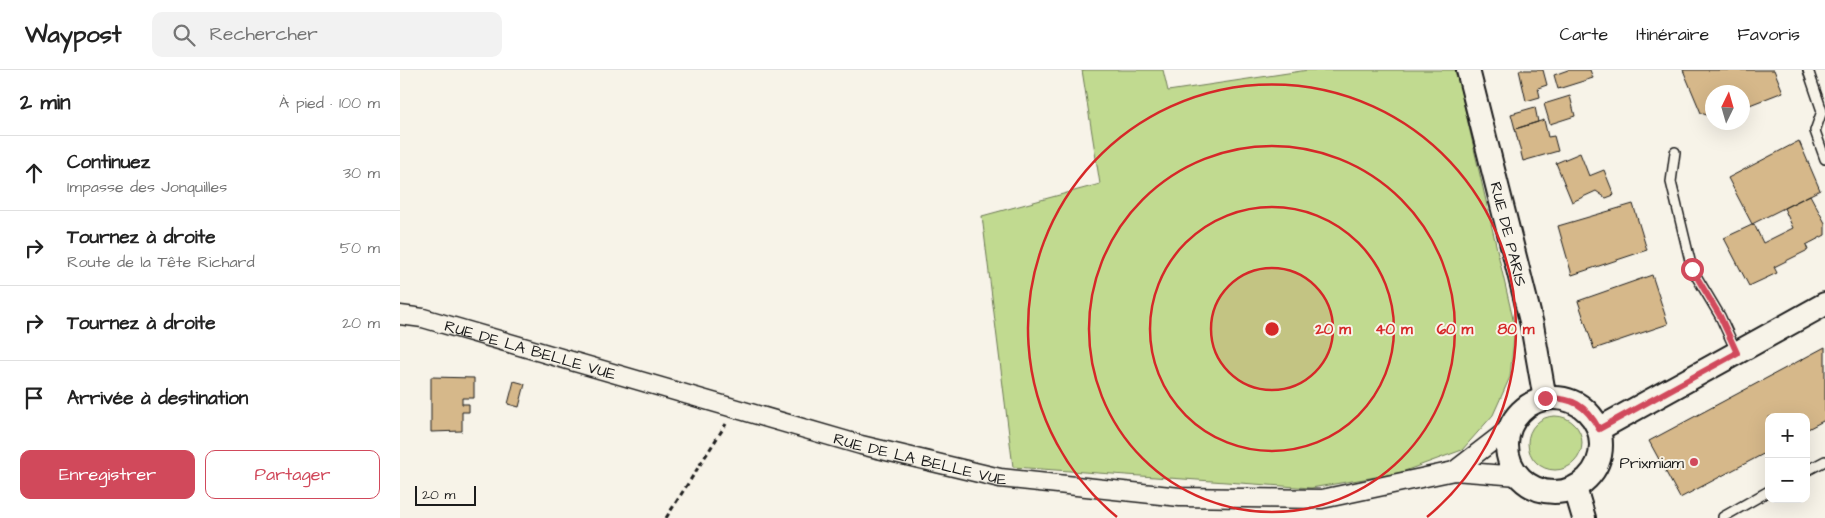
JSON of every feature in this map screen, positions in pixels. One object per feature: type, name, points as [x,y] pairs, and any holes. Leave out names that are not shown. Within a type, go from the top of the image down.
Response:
[{"type":"street","name":"RUE DE PARIS","points":[[1468,70],[1538,349],[1545,398]]},
{"type":"street","points":[[1599,429],[1825,304]]},
{"type":"street","name":"RUE DE LA BELLE VUE","points":[[400,315],[423,318],[861,444],[1000,478],[1180,497],[1322,499],[1454,471],[1518,476]]},
{"type":"street","points":[[1545,398],[1572,400],[1584,407],[1593,417],[1599,429],[1602,443],[1595,470],[1575,488],[1560,492],[1544,491],[1530,486],[1518,476],[1511,465],[1507,452],[1507,439],[1511,426],[1519,414],[1531,404],[1545,398]]},
{"type":"street","name":"RUE DE LA BELLE VUE","points":[[1454,471],[1511,426]]},
{"type":"street","points":[[1575,488],[1584,518]]},
{"type":"lane","points":[[1808,70],[1822,111],[1815,131],[1825,159]]},
{"type":"lane","points":[[1675,152],[1671,182],[1692,269],[1720,316],[1737,353]]},
{"type":"lane","points":[[1810,468],[1825,461]]},
{"type":"lane","points":[[1721,518],[1765,493]]},
{"type":"path","points":[[666,518],[737,408]]},
{"type":"green space","points":[[1082,70],[1163,70],[1168,91],[1308,70],[1456,70],[1515,328],[1510,377],[1493,415],[1462,450],[1399,473],[1311,488],[1013,467],[982,216],[1100,184]]},
{"type":"green space","points":[[1555,416],[1565,418],[1574,424],[1580,433],[1582,443],[1580,453],[1574,462],[1565,468],[1555,470],[1545,468],[1536,462],[1530,453],[1528,443],[1530,433],[1536,424],[1545,418]]},
{"type":"building","points":[[1519,70],[1543,70],[1547,85],[1538,88],[1540,97],[1526,101]]},
{"type":"building","points":[[1568,70],[1590,70],[1593,78],[1558,89],[1554,75]]},
{"type":"building","points":[[1683,70],[1774,70],[1783,92],[1750,105],[1750,85],[1705,85],[1705,114],[1701,113]]},
{"type":"building","points":[[1570,96],[1575,116],[1550,124],[1544,104]]},
{"type":"building","points":[[1535,107],[1538,122],[1515,129],[1511,114]]},
{"type":"building","points":[[1544,120],[1548,137],[1554,136],[1558,151],[1523,161],[1515,129]]},
{"type":"building","points":[[1799,141],[1820,190],[1752,224],[1728,178]]},
{"type":"building","points":[[1580,153],[1589,176],[1604,170],[1614,195],[1606,198],[1596,191],[1572,202],[1556,163]]},
{"type":"building","points":[[1810,195],[1825,223],[1825,235],[1806,245],[1808,250],[1774,267],[1777,273],[1749,286],[1724,238],[1754,224],[1763,243],[1793,228],[1784,208]]},
{"type":"building","points":[[1633,204],[1647,250],[1572,275],[1558,226]]},
{"type":"building","points":[[1652,275],[1668,324],[1594,349],[1578,301]]},
{"type":"building","points":[[1825,347],[1825,420],[1810,428],[1810,413],[1765,413],[1765,453],[1680,498],[1649,441]]},
{"type":"building","points":[[431,377],[474,378],[474,398],[462,398],[462,404],[469,404],[469,412],[462,412],[462,431],[431,432]]},
{"type":"building","points":[[514,381],[525,384],[519,407],[508,404]]},
{"type":"place","name":"Prixmiam","points":[[1694,462]]},
{"type":"route","points":[[1545,398],[1572,400],[1584,407],[1593,417],[1599,429],[1737,353],[1720,316],[1692,269]]}]
